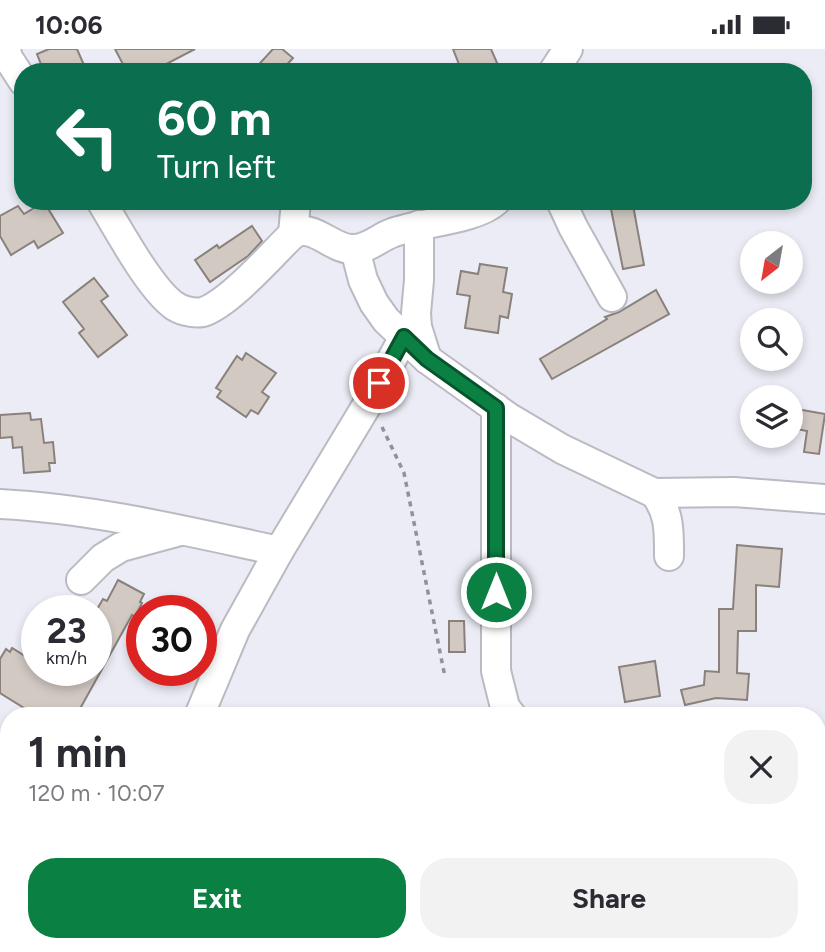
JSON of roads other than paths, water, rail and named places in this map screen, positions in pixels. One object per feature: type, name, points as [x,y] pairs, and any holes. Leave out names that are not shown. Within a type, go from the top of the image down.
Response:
[{"type":"street","points":[[6,49],[14,67]]},
{"type":"street","points":[[107,210],[156,287],[173,305],[187,312],[201,312],[216,305],[238,288],[300,229],[308,230],[342,249],[355,249],[368,247],[390,233],[483,210]]},
{"type":"street","points":[[293,233],[295,210]]},
{"type":"street","points":[[565,210],[612,297]]},
{"type":"street","points":[[419,225],[416,313],[417,327],[427,359]]},
{"type":"street","points":[[355,249],[363,280],[386,320],[427,359],[496,408],[562,449],[654,493],[734,492],[825,499]]},
{"type":"street","points":[[203,707],[226,647],[404,337]]},
{"type":"street","points":[[496,408],[496,671],[505,707]]},
{"type":"street","points":[[654,493],[667,512],[669,556]]},
{"type":"street","points":[[0,504],[52,507],[131,519],[279,551]]},
{"type":"street","points":[[81,580],[103,558],[121,547],[182,530]]}]
